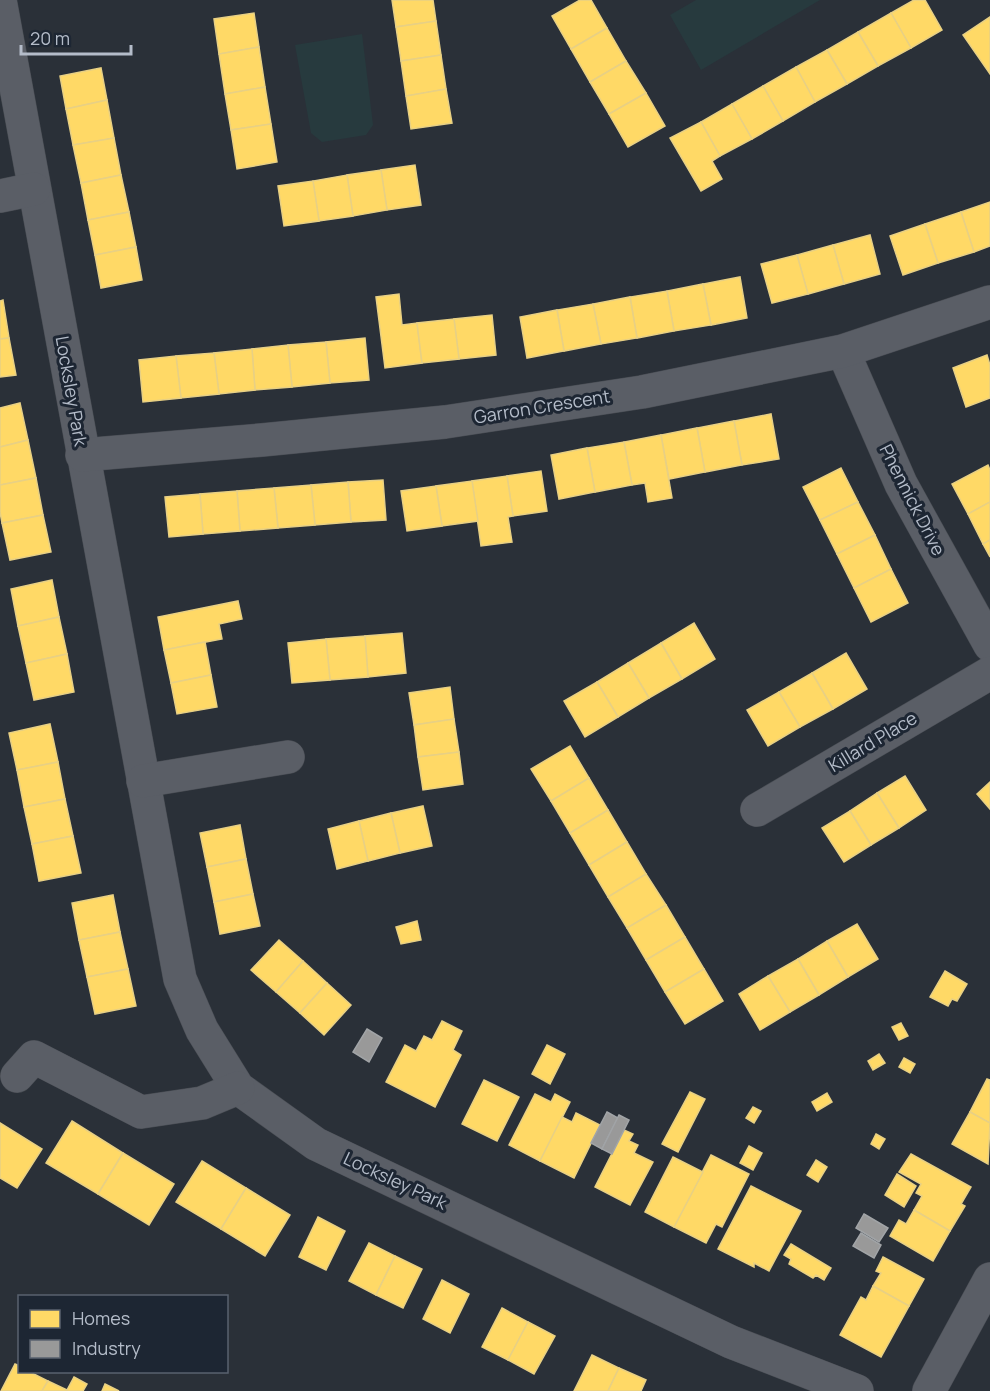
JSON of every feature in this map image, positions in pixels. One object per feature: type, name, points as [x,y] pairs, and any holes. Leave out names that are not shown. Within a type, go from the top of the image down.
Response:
[{"type":"street","name":"Locksley Park","points":[[0,0],[180,980],[201,1030],[238,1088],[316,1144],[731,1342],[857,1391]]},
{"type":"street","points":[[0,196],[34,189]]},
{"type":"street","name":"Garron Crescent","points":[[82,455],[444,422],[642,392],[843,351],[990,302]]},
{"type":"street","name":"Phennick Drive","points":[[843,351],[901,484],[990,645]]},
{"type":"street","name":"Killard Place","points":[[757,810],[990,673]]},
{"type":"street","points":[[143,781],[288,757]]},
{"type":"street","points":[[17,1076],[34,1057],[141,1112],[202,1103],[238,1088]]},
{"type":"street","points":[[929,1391],[990,1279]]},
{"type":"green space","points":[[696,0],[820,0],[701,70],[670,15]]},
{"type":"green space","points":[[362,34],[373,125],[366,135],[322,142],[311,133],[295,45]]},
{"type":"building: Homes","points":[[392,0],[433,0],[436,21],[396,27]]},
{"type":"building: Homes","points":[[580,0],[591,0],[607,28],[571,49],[552,16]]},
{"type":"building: Homes","points":[[914,0],[925,0],[942,30],[911,48],[891,13]]},
{"type":"building: Homes","points":[[254,13],[259,47],[219,54],[214,19]]},
{"type":"building: Homes","points":[[891,13],[911,48],[878,66],[858,32]]},
{"type":"building: Homes","points":[[990,17],[990,74],[963,35]]},
{"type":"building: Homes","points":[[436,21],[441,55],[401,61],[396,27]]},
{"type":"building: Homes","points":[[607,28],[626,61],[590,82],[571,49]]},
{"type":"building: Homes","points":[[858,32],[878,66],[847,84],[827,50]]},
{"type":"building: Homes","points":[[259,47],[265,87],[225,94],[219,54]]},
{"type":"building: Homes","points":[[827,50],[847,84],[815,102],[796,67]]},
{"type":"building: Homes","points":[[441,55],[446,89],[406,96],[401,61]]},
{"type":"building: Homes","points":[[626,61],[646,93],[609,114],[590,82]]},
{"type":"building: Homes","points":[[796,67],[815,102],[783,121],[763,86]]},
{"type":"building: Homes","points":[[101,68],[107,100],[66,109],[60,76]]},
{"type":"building: Homes","points":[[763,86],[783,121],[752,139],[732,104]]},
{"type":"building: Homes","points":[[265,87],[271,124],[231,130],[225,94]]},
{"type":"building: Homes","points":[[446,89],[452,123],[411,129],[406,96]]},
{"type":"building: Homes","points":[[646,93],[665,126],[628,147],[609,114]]},
{"type":"building: Homes","points":[[107,100],[114,138],[73,145],[66,109]]},
{"type":"building: Homes","points":[[732,104],[752,139],[720,156],[701,122]]},
{"type":"building: Homes","points":[[701,122],[720,156],[712,161],[722,179],[701,191],[670,138]]},
{"type":"building: Homes","points":[[271,124],[277,162],[237,169],[231,130]]},
{"type":"building: Homes","points":[[114,138],[121,175],[81,183],[73,145]]},
{"type":"building: Homes","points":[[415,165],[421,205],[387,210],[381,170]]},
{"type":"building: Homes","points":[[381,170],[387,210],[353,216],[347,175]]},
{"type":"building: Homes","points":[[121,175],[129,212],[88,220],[81,183]]},
{"type":"building: Homes","points":[[347,175],[353,216],[319,221],[313,181]]},
{"type":"building: Homes","points":[[313,181],[319,221],[284,226],[278,186]]},
{"type":"building: Homes","points":[[990,202],[990,246],[974,252],[961,212]]},
{"type":"building: Homes","points":[[129,212],[136,247],[95,255],[88,220]]},
{"type":"building: Homes","points":[[961,212],[974,252],[938,263],[925,224]]},
{"type":"building: Homes","points":[[925,224],[938,263],[903,275],[890,236]]},
{"type":"building: Homes","points":[[870,235],[880,274],[844,284],[833,245]]},
{"type":"building: Homes","points":[[833,245],[844,284],[808,294],[797,255]]},
{"type":"building: Homes","points":[[136,247],[142,280],[101,288],[95,255]]},
{"type":"building: Homes","points":[[797,255],[808,294],[772,303],[761,264]]},
{"type":"building: Homes","points":[[740,277],[747,318],[711,325],[703,284]]},
{"type":"building: Homes","points":[[703,284],[711,325],[674,331],[667,291]]},
{"type":"building: Homes","points":[[667,291],[674,331],[637,338],[630,297]]},
{"type":"building: Homes","points":[[399,294],[402,325],[417,323],[422,363],[385,368],[376,297]]},
{"type":"building: Homes","points":[[630,297],[637,338],[601,344],[593,304]]},
{"type":"building: Homes","points":[[3,300],[9,338],[0,339],[0,301]]},
{"type":"building: Homes","points":[[593,304],[601,344],[564,351],[557,310]]},
{"type":"building: Homes","points":[[557,310],[564,351],[527,358],[520,317]]},
{"type":"building: Homes","points":[[492,315],[496,355],[459,359],[454,319]]},
{"type":"building: Homes","points":[[454,319],[459,359],[422,363],[417,323]]},
{"type":"building: Homes","points":[[9,338],[16,375],[0,377],[0,339]]},
{"type":"building: Homes","points":[[365,338],[369,380],[330,383],[326,342]]},
{"type":"building: Homes","points":[[326,342],[330,383],[292,387],[288,345]]},
{"type":"building: Homes","points":[[288,345],[292,387],[255,390],[252,349]]},
{"type":"building: Homes","points":[[252,349],[255,390],[219,394],[214,353]]},
{"type":"building: Homes","points":[[214,353],[219,394],[181,398],[176,356]]},
{"type":"building: Homes","points":[[987,355],[990,365],[990,398],[966,407],[953,368]]},
{"type":"building: Homes","points":[[176,356],[181,398],[143,402],[139,360]]},
{"type":"building: Homes","points":[[20,403],[28,440],[0,447],[0,408]]},
{"type":"building: Homes","points":[[771,414],[779,459],[742,465],[734,421]]},
{"type":"building: Homes","points":[[734,421],[742,465],[705,472],[697,428]]},
{"type":"building: Homes","points":[[697,428],[705,472],[669,479],[661,435]]},
{"type":"building: Homes","points":[[661,435],[672,498],[648,502],[645,483],[632,485],[624,442]]},
{"type":"building: Homes","points":[[28,440],[36,478],[0,485],[0,447]]},
{"type":"building: Homes","points":[[624,442],[632,485],[595,492],[587,448]]},
{"type":"building: Homes","points":[[587,448],[595,492],[559,499],[551,455]]},
{"type":"building: Homes","points":[[988,465],[990,502],[968,514],[952,484]]},
{"type":"building: Homes","points":[[841,468],[858,502],[820,520],[803,487]]},
{"type":"building: Homes","points":[[541,471],[547,511],[513,516],[507,476]]},
{"type":"building: Homes","points":[[507,476],[513,516],[508,517],[512,542],[481,546],[472,481]]},
{"type":"building: Homes","points":[[36,478],[43,515],[2,523],[0,485]]},
{"type":"building: Homes","points":[[383,480],[386,520],[351,522],[348,482]]},
{"type":"building: Homes","points":[[472,481],[478,521],[442,526],[436,486]]},
{"type":"building: Homes","points":[[348,482],[351,522],[315,525],[311,485]]},
{"type":"building: Homes","points":[[311,485],[315,525],[278,528],[274,488]]},
{"type":"building: Homes","points":[[436,486],[442,526],[407,531],[401,491]]},
{"type":"building: Homes","points":[[274,488],[278,528],[240,531],[237,491]]},
{"type":"building: Homes","points":[[237,491],[240,531],[203,534],[200,494]]},
{"type":"building: Homes","points":[[200,494],[203,534],[169,537],[165,497]]},
{"type":"building: Homes","points":[[858,502],[875,535],[837,554],[820,520]]},
{"type":"building: Homes","points":[[990,502],[990,540],[983,544],[968,514]]},
{"type":"building: Homes","points":[[43,515],[51,552],[10,560],[2,523]]},
{"type":"building: Homes","points":[[875,535],[891,569],[854,588],[837,554]]},
{"type":"building: Homes","points":[[990,540],[990,557],[983,544]]},
{"type":"building: Homes","points":[[891,569],[908,603],[871,622],[854,588]]},
{"type":"building: Homes","points":[[52,580],[59,617],[18,626],[11,589]]},
{"type":"building: Homes","points":[[238,601],[242,619],[219,624],[222,639],[164,650],[158,617]]},
{"type":"building: Homes","points":[[59,617],[67,654],[26,663],[18,626]]},
{"type":"building: Homes","points":[[694,623],[715,659],[682,679],[661,643]]},
{"type":"building: Homes","points":[[402,633],[406,673],[368,677],[365,636]]},
{"type":"building: Homes","points":[[365,636],[368,677],[330,680],[326,639]]},
{"type":"building: Homes","points":[[326,639],[330,680],[292,683],[288,643]]},
{"type":"building: Homes","points":[[205,642],[211,675],[171,683],[164,650]]},
{"type":"building: Homes","points":[[661,643],[682,679],[649,698],[628,663]]},
{"type":"building: Homes","points":[[846,653],[867,689],[833,709],[812,673]]},
{"type":"building: Homes","points":[[67,654],[74,692],[34,700],[26,663]]},
{"type":"building: Homes","points":[[628,663],[649,698],[618,717],[597,682]]},
{"type":"building: Homes","points":[[812,673],[833,709],[800,727],[779,692]]},
{"type":"building: Homes","points":[[211,675],[217,707],[177,714],[171,683]]},
{"type":"building: Homes","points":[[597,682],[618,717],[585,737],[564,701]]},
{"type":"building: Homes","points":[[450,687],[454,719],[414,725],[409,693]]},
{"type":"building: Homes","points":[[779,692],[800,727],[768,746],[747,710]]},
{"type":"building: Homes","points":[[454,719],[459,752],[418,757],[414,725]]},
{"type":"building: Homes","points":[[50,724],[58,762],[17,770],[9,733]]},
{"type":"building: Homes","points":[[570,746],[589,778],[551,801],[531,769]]},
{"type":"building: Homes","points":[[459,752],[463,784],[423,790],[418,757]]},
{"type":"building: Homes","points":[[58,762],[65,799],[24,807],[17,770]]},
{"type":"building: Homes","points":[[905,776],[926,810],[899,828],[877,793]]},
{"type":"building: Homes","points":[[589,778],[608,810],[570,833],[551,801]]},
{"type":"building: Homes","points":[[990,782],[990,809],[977,794]]},
{"type":"building: Homes","points":[[877,793],[899,828],[871,845],[850,811]]},
{"type":"building: Homes","points":[[65,799],[73,836],[32,844],[24,807]]},
{"type":"building: Homes","points":[[423,806],[432,846],[400,853],[391,813]]},
{"type":"building: Homes","points":[[608,810],[627,842],[589,865],[570,833]]},
{"type":"building: Homes","points":[[850,811],[871,845],[844,862],[822,828]]},
{"type":"building: Homes","points":[[391,813],[400,853],[368,861],[359,821]]},
{"type":"building: Homes","points":[[359,821],[368,861],[337,869],[328,829]]},
{"type":"building: Homes","points":[[240,825],[246,859],[207,867],[200,833]]},
{"type":"building: Homes","points":[[73,836],[81,873],[39,881],[32,844]]},
{"type":"building: Homes","points":[[627,842],[646,874],[608,897],[589,865]]},
{"type":"building: Homes","points":[[246,859],[253,894],[214,902],[207,867]]},
{"type":"building: Homes","points":[[646,874],[666,905],[627,928],[608,897]]},
{"type":"building: Homes","points":[[253,894],[260,926],[220,934],[214,902]]},
{"type":"building: Homes","points":[[113,895],[120,932],[79,940],[72,903]]},
{"type":"building: Homes","points":[[666,905],[685,937],[646,960],[627,928]]},
{"type":"building: Homes","points":[[417,921],[421,940],[401,944],[396,927]]},
{"type":"building: Homes","points":[[857,924],[878,959],[848,977],[827,941]]},
{"type":"building: Homes","points":[[120,932],[128,969],[87,977],[79,940]]},
{"type":"building: Homes","points":[[685,937],[704,969],[665,992],[646,960]]},
{"type":"building: Homes","points":[[279,940],[303,961],[276,992],[251,970]]},
{"type":"building: Homes","points":[[827,941],[848,977],[819,995],[798,959]]},
{"type":"building: Homes","points":[[798,959],[819,995],[790,1012],[768,976]]},
{"type":"building: Homes","points":[[303,961],[327,983],[300,1013],[276,992]]},
{"type":"building: Homes","points":[[128,969],[136,1006],[95,1014],[87,977]]},
{"type":"building: Homes","points":[[704,969],[723,1001],[685,1024],[665,992]]},
{"type":"building: Homes","points":[[945,971],[967,984],[957,1001],[952,999],[948,1006],[930,997]]},
{"type":"building: Homes","points":[[768,976],[790,1012],[760,1030],[739,994]]},
{"type":"building: Homes","points":[[327,983],[351,1005],[324,1035],[300,1013]]},
{"type":"building: Homes","points":[[442,1021],[462,1031],[453,1050],[461,1055],[435,1107],[386,1082],[405,1045],[416,1051],[424,1036],[432,1040]]},
{"type":"building: Homes","points":[[901,1023],[908,1036],[899,1040],[892,1027]]},
{"type":"building: Homes","points":[[547,1045],[565,1054],[550,1084],[532,1074]]},
{"type":"building: Homes","points":[[879,1054],[885,1063],[873,1070],[868,1061]]},
{"type":"building: Homes","points":[[904,1058],[915,1064],[910,1073],[899,1067]]},
{"type":"building: Homes","points":[[987,1079],[990,1080],[990,1123],[970,1112]]},
{"type":"building: Homes","points":[[484,1080],[519,1097],[497,1141],[462,1124]]},
{"type":"building: Homes","points":[[690,1092],[705,1099],[678,1152],[662,1144]]},
{"type":"building: Homes","points":[[827,1093],[832,1102],[817,1111],[812,1102]]},
{"type":"building: Homes","points":[[535,1094],[551,1102],[555,1094],[570,1102],[540,1161],[509,1145]]},
{"type":"building: Homes","points":[[753,1107],[761,1111],[754,1123],[746,1118]]},
{"type":"building: Homes","points":[[970,1112],[990,1123],[988,1164],[952,1144]]},
{"type":"building: Homes","points":[[576,1113],[600,1125],[574,1178],[540,1161],[562,1117],[572,1122]]},
{"type":"building: Homes","points":[[72,1121],[123,1153],[98,1194],[46,1163]]},
{"type":"building: Homes","points":[[0,1123],[42,1149],[17,1188],[0,1178]]},
{"type":"building: Homes","points":[[624,1130],[633,1134],[629,1141],[638,1145],[634,1153],[653,1162],[630,1205],[595,1187]]},
{"type":"building: Homes","points":[[876,1134],[885,1139],[879,1149],[871,1144]]},
{"type":"building: Homes","points":[[749,1146],[762,1153],[753,1170],[740,1163]]},
{"type":"building: Homes","points":[[123,1153],[174,1184],[149,1225],[98,1194]]},
{"type":"building: Homes","points":[[911,1154],[971,1187],[961,1204],[965,1206],[950,1231],[914,1210],[922,1196],[916,1193],[921,1184],[899,1172]]},
{"type":"building: Homes","points":[[711,1155],[749,1174],[722,1227],[716,1224],[706,1243],[674,1227]]},
{"type":"building: Homes","points":[[673,1157],[703,1172],[674,1227],[645,1212]]},
{"type":"building: Homes","points":[[816,1160],[827,1167],[818,1182],[807,1175]]},
{"type":"building: Homes","points":[[202,1161],[246,1188],[221,1229],[176,1202]]},
{"type":"building: Homes","points":[[897,1174],[916,1186],[904,1207],[885,1195]]},
{"type":"building: Homes","points":[[751,1186],[801,1211],[769,1271],[754,1263],[754,1267],[718,1249]]},
{"type":"building: Homes","points":[[246,1188],[290,1215],[265,1256],[221,1229]]},
{"type":"building: Homes","points":[[914,1210],[950,1231],[933,1261],[890,1236],[899,1220],[906,1224]]},
{"type":"building: Homes","points":[[318,1217],[345,1231],[326,1270],[299,1257]]},
{"type":"building: Homes","points":[[369,1243],[395,1256],[376,1295],[349,1281]]},
{"type":"building: Homes","points":[[791,1244],[831,1268],[824,1280],[816,1275],[813,1278],[789,1264],[791,1259],[784,1255]]},
{"type":"building: Homes","points":[[395,1256],[422,1269],[403,1308],[376,1295]]},
{"type":"building: Homes","points":[[883,1257],[924,1279],[909,1306],[873,1286],[881,1273],[876,1271]]},
{"type":"building: Homes","points":[[442,1280],[469,1294],[450,1333],[423,1319]]},
{"type":"building: Homes","points":[[873,1286],[909,1306],[881,1357],[840,1335],[861,1297],[866,1300]]},
{"type":"building: Homes","points":[[502,1308],[528,1322],[508,1360],[482,1347]]},
{"type":"building: Homes","points":[[528,1322],[555,1336],[534,1374],[508,1360]]},
{"type":"building: Homes","points":[[592,1355],[619,1368],[608,1391],[574,1391]]},
{"type":"building: Homes","points":[[15,1364],[18,1365],[18,1373],[32,1373],[48,1381],[42,1391],[1,1391]]},
{"type":"building: Homes","points":[[619,1368],[646,1380],[641,1391],[608,1391]]},
{"type":"building: Homes","points":[[74,1377],[87,1384],[83,1391],[42,1391],[48,1381],[67,1390]]},
{"type":"building: Homes","points":[[105,1384],[119,1391],[102,1391]]},
{"type":"building: Industry","points":[[367,1029],[382,1038],[369,1062],[353,1052]]},
{"type":"building: Industry","points":[[607,1112],[618,1118],[602,1149],[591,1143]]},
{"type":"building: Industry","points":[[619,1115],[629,1120],[612,1154],[602,1149]]},
{"type":"building: Industry","points":[[864,1214],[888,1228],[879,1242],[856,1228]]},
{"type":"building: Industry","points":[[861,1233],[881,1245],[874,1258],[853,1246]]}]
